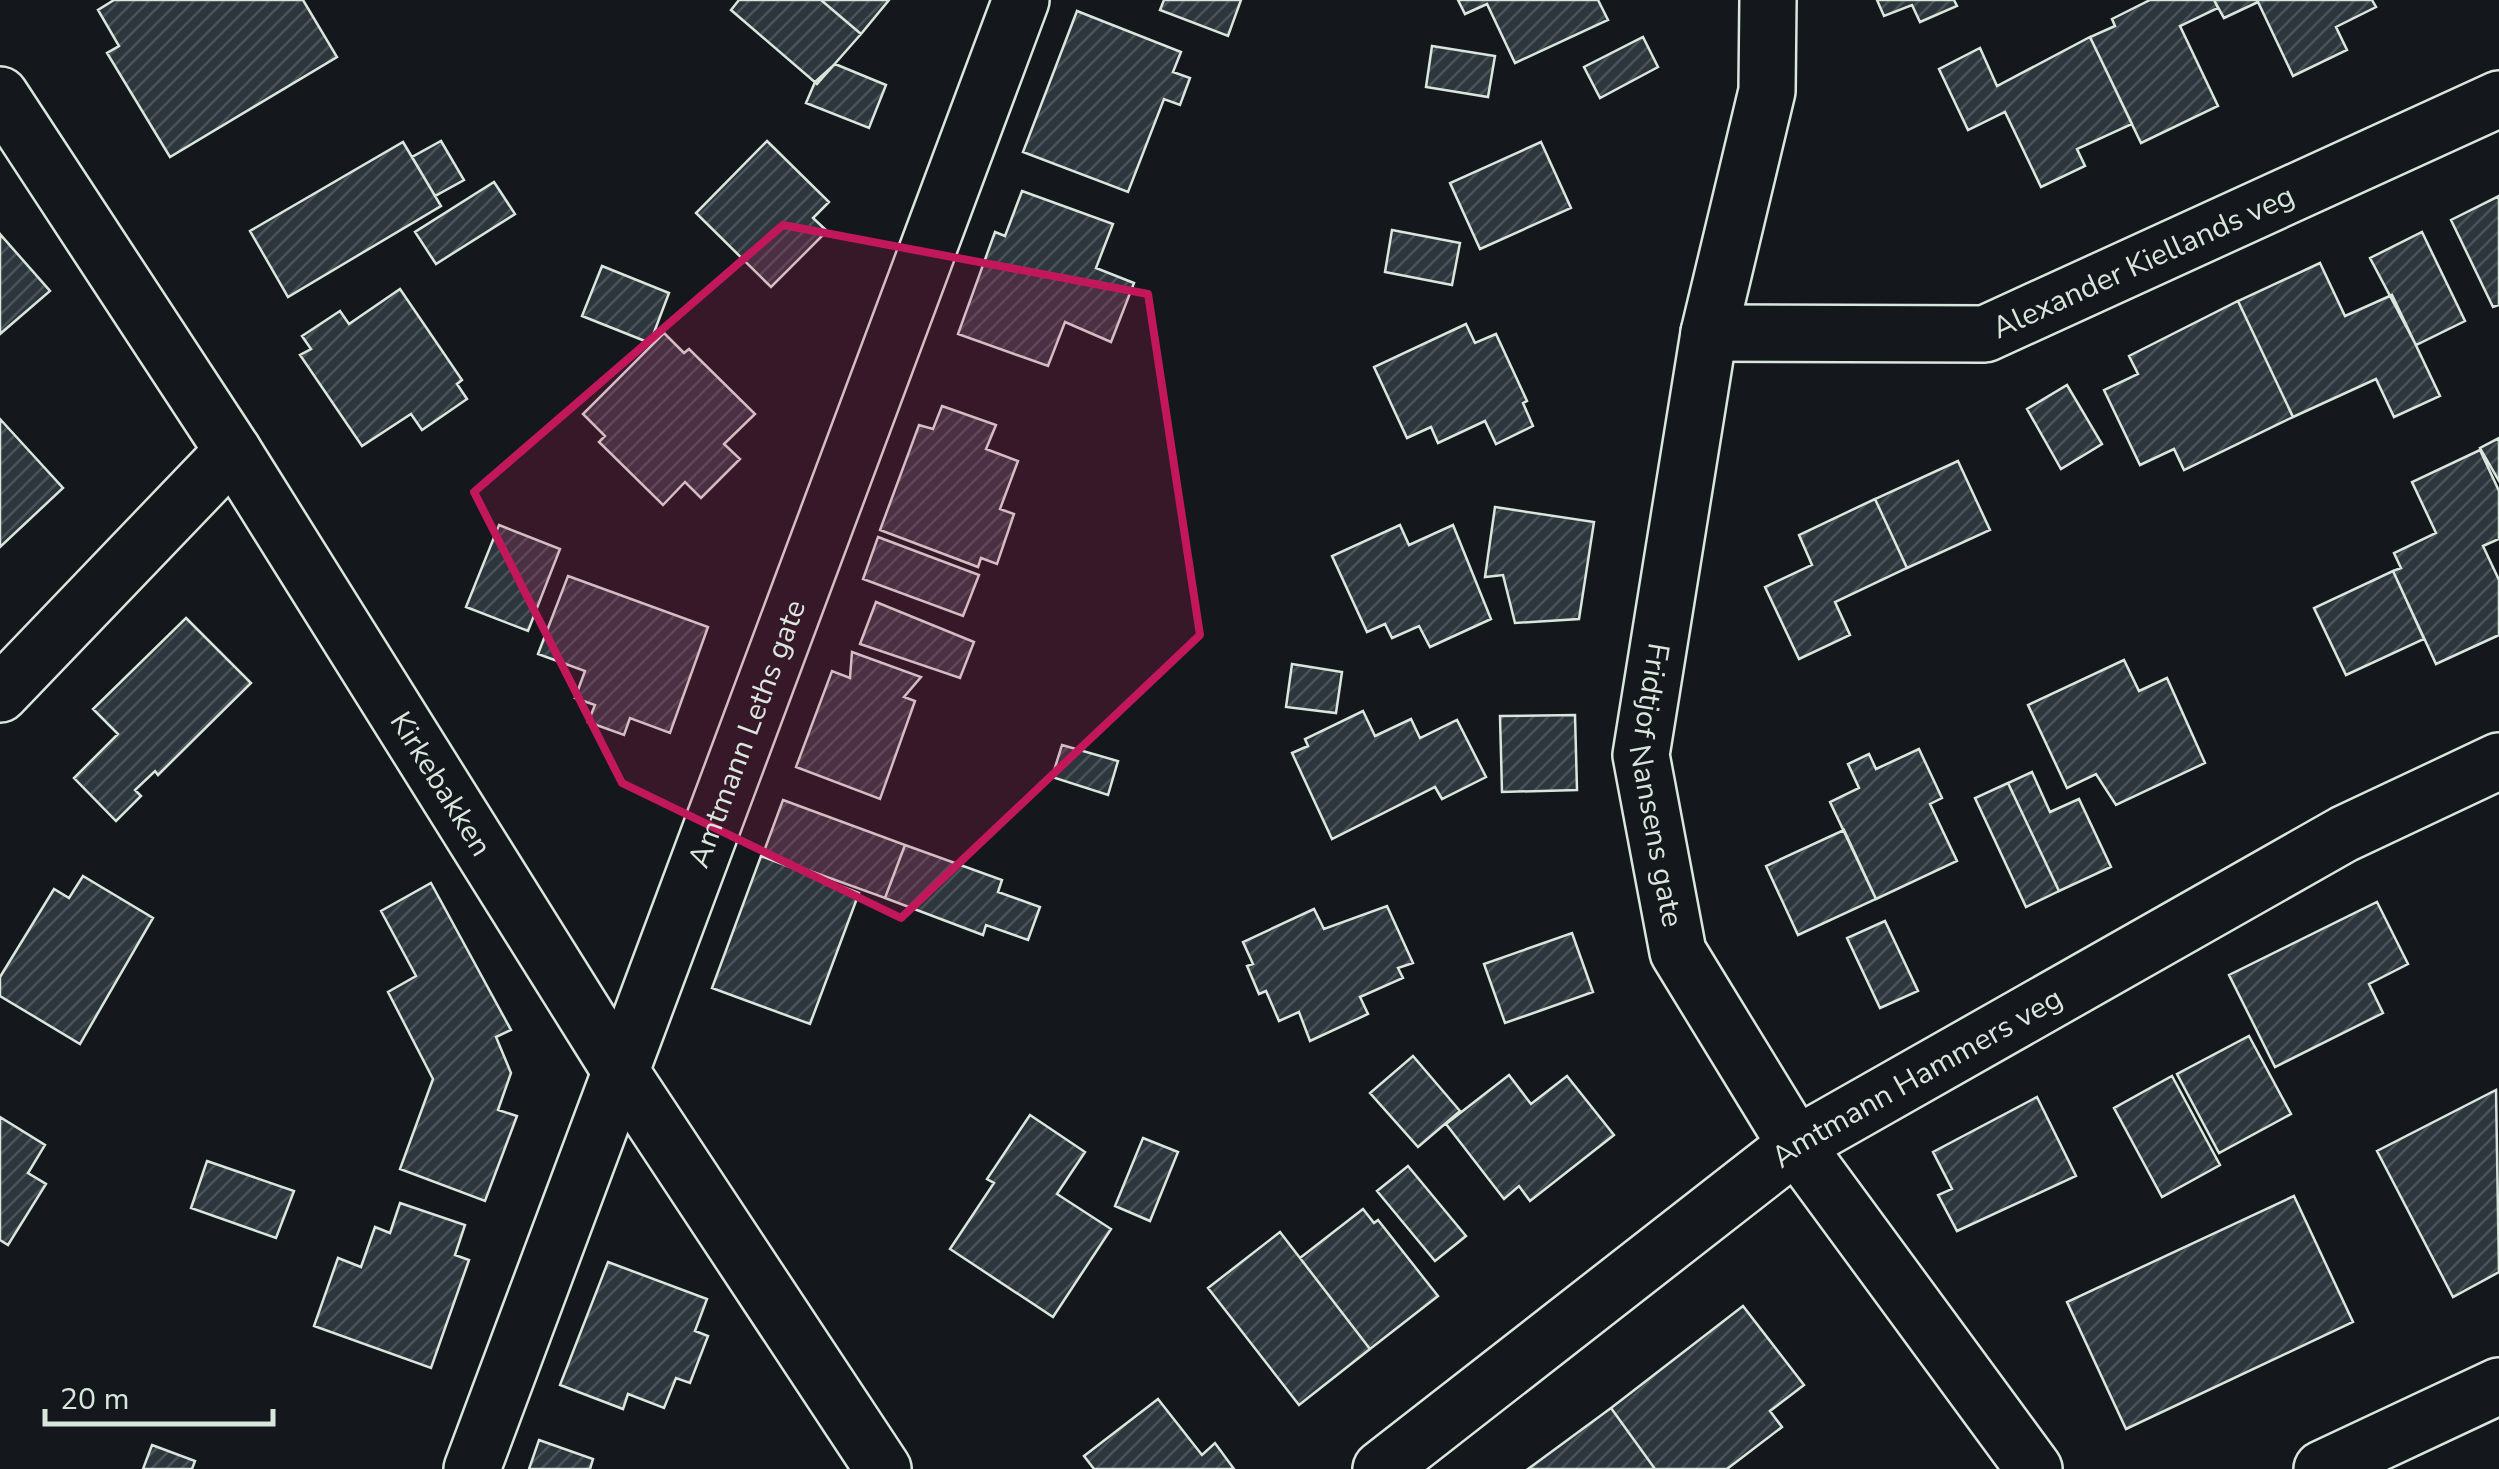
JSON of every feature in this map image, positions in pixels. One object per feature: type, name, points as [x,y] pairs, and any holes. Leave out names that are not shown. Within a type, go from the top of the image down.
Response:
[{"type":"street","name":"Amtmann Leths gate","points":[[472,1469],[1020,0]]},
{"type":"street","name":"Fridtjof Nansens gate","points":[[1768,0],[1767,90],[1709,333],[1640,755],[1678,952],[1796,1145],[2034,1469]]},
{"type":"street","name":"Kirkebakken","points":[[0,95],[233,451],[621,1072],[883,1469]]},
{"type":"street","name":"Alexander Kiellands veg","points":[[1709,333],[1985,334],[2499,100]]},
{"type":"street","points":[[0,694],[233,451]]},
{"type":"street","name":"Amtmann Hammers veg","points":[[1381,1469],[1796,1145],[2344,834],[2499,761]]},
{"type":"street","points":[[2322,1469],[2499,1386]]},
{"type":"highlighted area","points":[[783,225],[1148,294],[1200,635],[901,918],[622,783],[474,492]]},
{"type":"building","points":[[114,0],[303,0],[337,57],[170,157],[107,53],[119,46],[98,10]]},
{"type":"building","points":[[739,0],[821,0],[861,34],[817,84],[731,10]]},
{"type":"building","points":[[821,0],[889,0],[861,34]]},
{"type":"building","points":[[1164,0],[1241,0],[1228,36],[1160,10]]},
{"type":"building","points":[[1458,0],[1598,0],[1608,20],[1515,63],[1487,4],[1465,14]]},
{"type":"building","points":[[1877,0],[1954,0],[1957,6],[1920,22],[1912,5],[1884,16]]},
{"type":"building","points":[[2150,0],[2214,0],[2218,8],[2180,26],[2218,106],[2141,143],[2090,37],[2115,26],[2112,19]]},
{"type":"building","points":[[2214,0],[2372,0],[2376,7],[2336,27],[2347,50],[2293,76],[2258,2],[2224,18]]},
{"type":"building","points":[[1077,11],[1181,52],[1173,72],[1190,78],[1180,105],[1164,99],[1128,192],[1023,152]]},
{"type":"building","points":[[1643,37],[1658,67],[1600,98],[1584,67]]},
{"type":"building","points":[[2090,37],[2132,124],[2077,149],[2085,166],[2041,187],[2005,112],[1968,130],[1939,69],[1980,48],[1997,86]]},
{"type":"building","points":[[1432,46],[1495,56],[1488,97],[1426,87]]},
{"type":"building","points":[[835,64],[886,85],[869,128],[806,103],[815,82]]},
{"type":"building","points":[[441,141],[464,180],[435,196],[412,157]]},
{"type":"building","points":[[767,141],[829,202],[813,218],[827,231],[771,287],[696,213]]},
{"type":"building","points":[[403,142],[441,206],[288,297],[250,231]]},
{"type":"building","points":[[1541,142],[1571,208],[1480,249],[1450,183]]},
{"type":"building","points":[[494,182],[515,214],[436,264],[415,232]]},
{"type":"building","points":[[1022,191],[1113,224],[1096,268],[1134,283],[1111,342],[1065,322],[1048,366],[958,334],[995,232],[1005,236]]},
{"type":"building","points":[[2499,196],[2499,305],[2493,307],[2451,220]]},
{"type":"building","points":[[1392,230],[1460,243],[1452,285],[1385,272]]},
{"type":"building","points":[[2422,232],[2465,321],[2416,345],[2370,258]]},
{"type":"building","points":[[0,234],[50,291],[0,334]]},
{"type":"building","points":[[2320,263],[2345,316],[2392,295],[2440,396],[2394,417],[2376,379],[2293,417],[2238,301]]},
{"type":"building","points":[[602,266],[669,293],[650,343],[582,316]]},
{"type":"building","points":[[400,289],[462,380],[457,384],[467,399],[422,430],[411,414],[362,446],[300,355],[311,349],[302,336],[340,311],[349,324]]},
{"type":"building","points":[[2238,301],[2293,417],[2184,470],[2174,449],[2140,465],[2104,390],[2138,374],[2129,356]]},
{"type":"building","points":[[1466,324],[1475,343],[1496,334],[1527,401],[1523,403],[1533,426],[1496,444],[1485,421],[1438,443],[1431,427],[1407,438],[1374,367]]},
{"type":"building","points":[[664,333],[684,353],[689,349],[755,414],[724,444],[740,459],[701,498],[685,482],[663,505],[599,442],[605,436],[583,414]]},
{"type":"building","points":[[2067,385],[2102,444],[2061,469],[2027,409]]},
{"type":"building","points":[[942,406],[996,425],[986,449],[1018,461],[1000,509],[1014,514],[997,564],[981,558],[978,567],[880,530],[919,425],[933,429]]},
{"type":"building","points":[[0,419],[63,488],[0,547]]},
{"type":"building","points":[[2499,438],[2499,481],[2480,448]]},
{"type":"building","points":[[2480,450],[2499,491],[2499,539],[2483,546],[2499,580],[2499,635],[2436,664],[2393,571],[2401,568],[2394,553],[2436,533],[2412,482]]},
{"type":"building","points":[[1958,461],[1990,530],[1907,568],[1875,499]]},
{"type":"building","points":[[1875,499],[1907,568],[1835,602],[1850,635],[1799,659],[1765,587],[1812,565],[1799,535]]},
{"type":"building","points":[[1495,507],[1594,522],[1579,619],[1515,623],[1503,575],[1485,577]]},
{"type":"building","points":[[499,525],[560,549],[528,631],[466,607]]},
{"type":"building","points":[[1400,525],[1409,545],[1453,525],[1491,619],[1430,647],[1419,626],[1392,638],[1385,624],[1367,632],[1332,556]]},
{"type":"building","points":[[878,537],[979,575],[963,616],[863,579]]},
{"type":"building","points":[[2393,571],[2424,639],[2346,675],[2314,608]]},
{"type":"building","points":[[568,576],[708,627],[670,733],[630,718],[624,735],[588,722],[595,705],[575,698],[585,671],[538,654]]},
{"type":"building","points":[[876,602],[974,642],[960,678],[860,644]]},
{"type":"building","points":[[186,618],[251,683],[158,775],[155,771],[135,790],[141,796],[116,821],[74,778],[118,734],[93,709]]},
{"type":"building","points":[[852,652],[921,677],[904,697],[915,701],[880,799],[796,767],[832,671],[850,678]]},
{"type":"building","points":[[2124,660],[2139,691],[2167,678],[2205,763],[2116,805],[2096,774],[2067,788],[2028,705]]},
{"type":"building","points":[[1292,664],[1342,672],[1336,713],[1286,707]]},
{"type":"building","points":[[1363,711],[1375,736],[1411,719],[1420,738],[1457,720],[1486,777],[1442,799],[1435,787],[1332,839],[1292,753],[1308,746],[1305,739]]},
{"type":"building","points":[[1575,715],[1577,790],[1502,792],[1500,716]]},
{"type":"building","points":[[1062,745],[1118,761],[1108,795],[1052,777]]},
{"type":"building","points":[[1919,749],[1942,798],[1930,804],[1957,861],[1876,899],[1830,802],[1859,788],[1848,764],[1869,754],[1876,769]]},
{"type":"building","points":[[2032,772],[2050,812],[2079,799],[2111,867],[2059,891],[2008,783]]},
{"type":"building","points":[[2008,783],[2059,891],[2026,907],[1975,798]]},
{"type":"building","points":[[783,800],[905,845],[885,898],[763,854]]},
{"type":"building","points":[[1844,830],[1876,899],[1798,935],[1766,866]]},
{"type":"building","points":[[905,845],[1002,880],[998,892],[1040,907],[1028,940],[986,925],[983,935],[885,898]]},
{"type":"building","points":[[761,856],[859,893],[810,1024],[712,988]]},
{"type":"building","points":[[83,876],[153,918],[80,1044],[0,996],[0,977],[54,889],[69,898]]},
{"type":"building","points":[[431,883],[511,1030],[496,1037],[511,1073],[498,1110],[517,1116],[485,1201],[400,1169],[433,1079],[388,992],[416,976],[381,911]]},
{"type":"building","points":[[2377,902],[2408,964],[2369,984],[2383,1013],[2275,1067],[2229,975]]},
{"type":"building","points":[[1387,906],[1413,963],[1398,968],[1403,978],[1360,997],[1368,1014],[1310,1041],[1299,1012],[1279,1021],[1266,991],[1259,994],[1247,966],[1253,964],[1243,942],[1314,909],[1324,929]]},
{"type":"building","points":[[1885,921],[1918,991],[1880,1008],[1847,938]]},
{"type":"building","points":[[1572,933],[1593,992],[1505,1023],[1484,964]]},
{"type":"building","points":[[2249,1036],[2291,1114],[2219,1153],[2177,1074]]},
{"type":"building","points":[[1413,1056],[1460,1111],[1418,1147],[1370,1093]]},
{"type":"building","points":[[1509,1075],[1531,1104],[1567,1076],[1614,1135],[1530,1201],[1519,1186],[1504,1199],[1446,1124]]},
{"type":"building","points":[[2172,1076],[2220,1165],[2162,1197],[2114,1108]]},
{"type":"building","points":[[2496,1090],[2499,1272],[2453,1297],[2377,1151]]},
{"type":"building","points":[[2037,1097],[2076,1176],[1957,1231],[1938,1195],[1952,1189],[1933,1152]]},
{"type":"building","points":[[1030,1115],[1085,1152],[1057,1194],[1111,1229],[1053,1317],[950,1249],[994,1183],[987,1179]]},
{"type":"building","points":[[0,1117],[45,1145],[28,1173],[46,1184],[8,1245],[0,1240]]},
{"type":"building","points":[[1143,1138],[1178,1152],[1150,1221],[1115,1206]]},
{"type":"building","points":[[207,1161],[294,1191],[276,1238],[191,1208]]},
{"type":"building","points":[[1408,1166],[1466,1236],[1435,1261],[1377,1191]]},
{"type":"building","points":[[2294,1196],[2353,1322],[2126,1429],[2067,1302]]},
{"type":"building","points":[[400,1203],[465,1225],[455,1255],[469,1260],[431,1368],[314,1326],[338,1258],[361,1267],[375,1227],[390,1233]]},
{"type":"building","points":[[1363,1209],[1374,1223],[1378,1220],[1438,1296],[1370,1349],[1300,1258]]},
{"type":"building","points":[[1280,1232],[1370,1349],[1299,1405],[1208,1288]]},
{"type":"building","points":[[608,1262],[707,1299],[695,1331],[708,1336],[690,1383],[676,1378],[664,1408],[628,1394],[623,1409],[560,1385]]},
{"type":"building","points":[[1743,1306],[1804,1385],[1770,1411],[1782,1427],[1727,1469],[1655,1469],[1611,1408]]},
{"type":"building","points":[[1158,1399],[1202,1455],[1215,1443],[1234,1469],[1094,1469],[1084,1456]]},
{"type":"building","points":[[1611,1408],[1655,1469],[1528,1469]]},
{"type":"building","points":[[539,1440],[593,1459],[590,1469],[529,1469]]},
{"type":"building","points":[[152,1445],[195,1461],[192,1469],[143,1469]]}]
